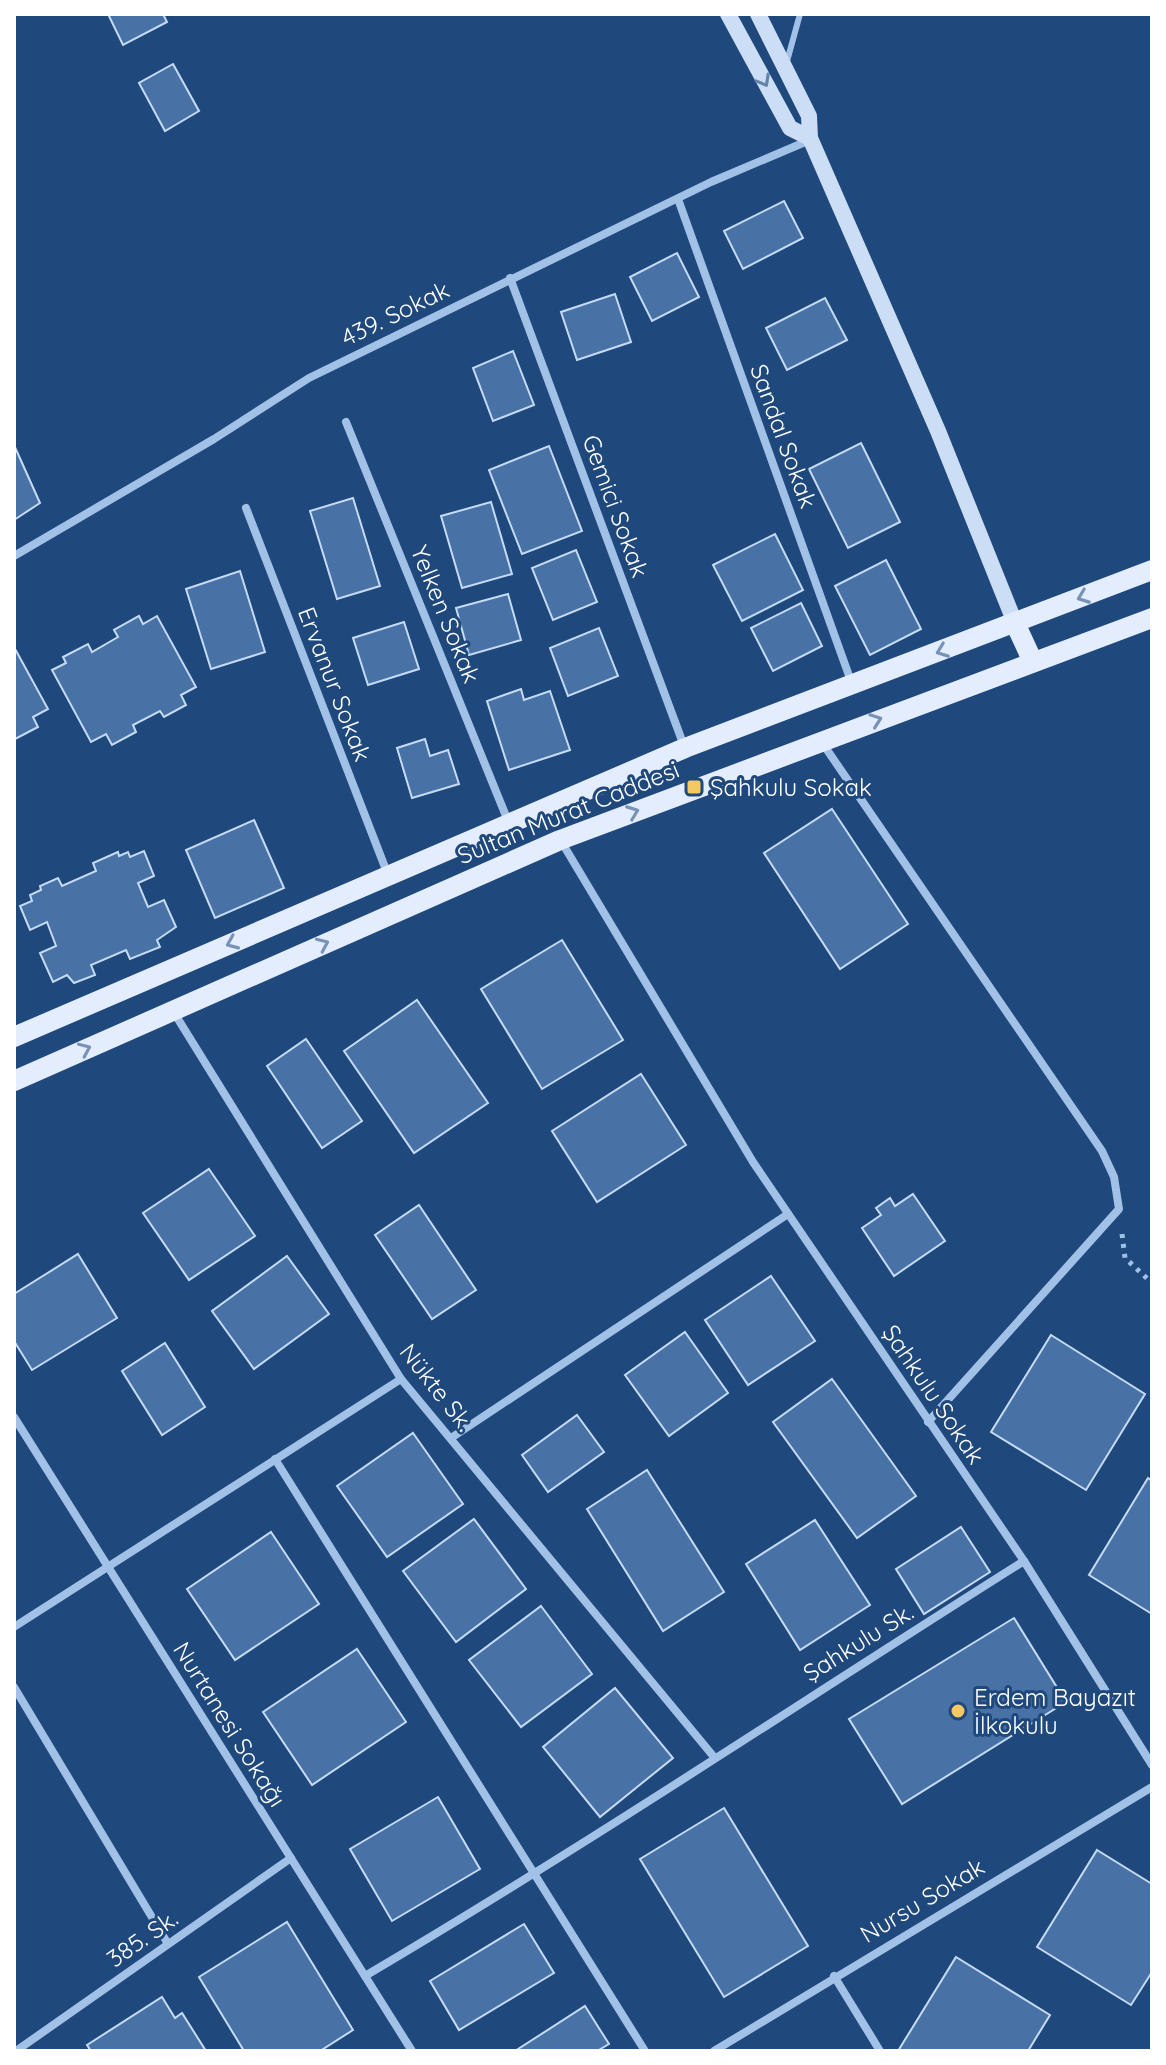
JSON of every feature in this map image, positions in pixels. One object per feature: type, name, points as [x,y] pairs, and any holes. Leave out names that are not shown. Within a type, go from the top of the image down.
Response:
[{"type":"main road","points":[[728,14],[790,128],[810,138]]},
{"type":"main road","points":[[758,14],[809,116],[810,138],[938,431],[1033,662]]},
{"type":"main road","name":"Sultan Murat Caddesi","points":[[14,1037],[685,748],[1152,570]]},
{"type":"main road","name":"Sultan Murat Caddesi","points":[[14,1081],[560,840],[1152,618]]},
{"type":"street","name":"439. Sokak","points":[[14,556],[214,439],[309,378],[510,278],[810,138]]},
{"type":"street","name":"Sandal Sokak","points":[[678,199],[852,686]]},
{"type":"street","name":"Gemici Sokak","points":[[510,278],[685,748]]},
{"type":"street","name":"Yelken Sokak","points":[[346,422],[508,822]]},
{"type":"street","name":"Ervanur Sokak","points":[[246,508],[388,875]]},
{"type":"street","points":[[821,740],[1102,1151],[1114,1177],[1119,1209],[928,1422]]},
{"type":"street","name":"Şahkulu Sokak","points":[[560,840],[753,1162],[1024,1561],[1152,1765]]},
{"type":"street","name":"Nükte Sk.","points":[[172,1010],[401,1379],[714,1757]]},
{"type":"street","points":[[451,1438],[788,1214]]},
{"type":"street","points":[[14,1627],[401,1379]]},
{"type":"street","name":"Nurtanesi Sokağı","points":[[14,1417],[412,2051]]},
{"type":"street","points":[[275,1459],[645,2051]]},
{"type":"street","name":"Şahkulu Sk.","points":[[365,1976],[537,1875],[714,1757],[1024,1561]]},
{"type":"street","points":[[14,1687],[168,1944]]},
{"type":"street","name":"Nursu Sokak","points":[[714,2051],[1152,1787]]},
{"type":"street","name":"385. Sk.","points":[[16,2051],[291,1858]]},
{"type":"street","points":[[834,1976],[880,2051]]},
{"type":"lane","points":[[786,67],[800,14]]},
{"type":"path","points":[[1119,1209],[1125,1258],[1152,1283]]},
{"type":"building","points":[[108,14],[163,14],[167,22],[123,45]]},
{"type":"building","points":[[173,64],[199,111],[165,131],[139,83]]},
{"type":"building","points":[[784,201],[803,238],[743,269],[724,231]]},
{"type":"building","points":[[677,253],[699,297],[652,321],[630,277]]},
{"type":"building","points":[[615,294],[631,342],[577,360],[561,312]]},
{"type":"building","points":[[825,298],[847,340],[787,370],[766,328]]},
{"type":"building","points":[[513,351],[534,405],[493,421],[473,368]]},
{"type":"building","points":[[861,443],[900,522],[848,548],[809,469]]},
{"type":"building","points":[[14,445],[40,503],[14,520]]},
{"type":"building","points":[[549,446],[582,531],[522,554],[489,470]]},
{"type":"building","points":[[353,498],[380,586],[337,599],[310,511]]},
{"type":"building","points":[[491,502],[512,574],[462,588],[441,516]]},
{"type":"building","points":[[775,534],[803,590],[742,621],[713,565]]},
{"type":"building","points":[[576,550],[597,602],[553,620],[532,568]]},
{"type":"building","points":[[886,560],[921,629],[870,655],[835,586]]},
{"type":"building","points":[[240,571],[265,652],[211,669],[186,589]]},
{"type":"building","points":[[508,594],[521,640],[469,655],[456,608]]},
{"type":"building","points":[[801,603],[822,646],[773,671],[751,628]]},
{"type":"building","points":[[139,616],[143,624],[157,616],[196,687],[181,695],[186,705],[164,717],[160,711],[133,725],[136,732],[112,745],[106,734],[91,742],[52,670],[66,663],[63,657],[88,644],[92,652],[118,637],[114,630]]},
{"type":"building","points":[[404,622],[419,669],[368,685],[353,638]]},
{"type":"building","points":[[599,628],[618,676],[568,696],[550,648]]},
{"type":"building","points":[[14,647],[48,709],[33,717],[38,727],[15,739]]},
{"type":"building","points":[[521,689],[524,700],[550,691],[570,750],[509,770],[487,701]]},
{"type":"building","points":[[425,739],[430,756],[448,750],[459,784],[412,798],[397,748]]},
{"type":"building","points":[[832,809],[908,924],[840,969],[764,853]]},
{"type":"building","points":[[254,820],[284,888],[215,918],[186,850]]},
{"type":"building","points":[[144,851],[154,876],[138,883],[148,907],[164,900],[176,927],[157,940],[160,947],[130,959],[126,950],[91,965],[95,975],[74,983],[67,975],[53,982],[40,953],[56,946],[47,922],[30,930],[20,906],[32,901],[30,895],[41,890],[40,886],[58,878],[62,886],[96,871],[93,863],[118,852],[119,856],[128,852],[130,857]]},
{"type":"building","points":[[562,940],[623,1040],[542,1089],[481,989]]},
{"type":"building","points":[[417,1000],[488,1103],[414,1153],[344,1051]]},
{"type":"building","points":[[306,1039],[362,1121],[322,1148],[267,1066]]},
{"type":"building","points":[[641,1074],[686,1145],[597,1202],[552,1131]]},
{"type":"building","points":[[209,1169],[255,1236],[189,1280],[143,1213]]},
{"type":"building","points":[[913,1194],[945,1241],[894,1276],[862,1228],[881,1215],[876,1208],[890,1198],[895,1206]]},
{"type":"building","points":[[419,1205],[476,1290],[432,1319],[375,1235]]},
{"type":"building","points":[[78,1254],[117,1318],[32,1370],[14,1341],[14,1294]]},
{"type":"building","points":[[287,1256],[329,1314],[254,1369],[212,1311]]},
{"type":"building","points":[[771,1276],[815,1341],[748,1385],[705,1320]]},
{"type":"building","points":[[685,1332],[728,1393],[669,1436],[625,1375]]},
{"type":"building","points":[[1051,1335],[1145,1394],[1086,1490],[991,1432]]},
{"type":"building","points":[[165,1343],[205,1407],[162,1435],[122,1371]]},
{"type":"building","points":[[832,1379],[916,1496],[857,1538],[773,1422]]},
{"type":"building","points":[[577,1415],[604,1452],[548,1492],[522,1455]]},
{"type":"building","points":[[413,1433],[463,1504],[387,1557],[337,1486]]},
{"type":"building","points":[[647,1470],[724,1592],[663,1631],[587,1509]]},
{"type":"building","points":[[1148,1478],[1152,1481],[1152,1614],[1089,1575]]},
{"type":"building","points":[[474,1519],[526,1589],[456,1642],[403,1571]]},
{"type":"building","points":[[815,1520],[870,1605],[800,1650],[746,1564]]},
{"type":"building","points":[[961,1527],[990,1572],[924,1614],[896,1569]]},
{"type":"building","points":[[271,1532],[319,1604],[235,1660],[187,1589]]},
{"type":"building","points":[[541,1606],[592,1674],[521,1727],[469,1660]]},
{"type":"building","name":"Erdem Bayazıt İlkokulu","points":[[1014,1618],[1066,1702],[902,1804],[849,1719]]},
{"type":"building","points":[[357,1649],[406,1722],[312,1785],[263,1712]]},
{"type":"building","points":[[615,1688],[673,1758],[600,1817],[543,1747]]},
{"type":"building","points":[[438,1797],[480,1869],[392,1921],[350,1849]]},
{"type":"building","points":[[724,1808],[808,1946],[724,1997],[640,1859]]},
{"type":"building","points":[[1097,1850],[1152,1884],[1152,1972],[1131,2005],[1037,1947]]},
{"type":"building","points":[[287,1922],[353,2030],[320,2051],[244,2051],[199,1977]]},
{"type":"building","points":[[524,1924],[554,1973],[459,2030],[430,1981]]},
{"type":"building","points":[[956,1957],[1050,2015],[1028,2051],[898,2051]]},
{"type":"building","points":[[162,1997],[175,2018],[182,2013],[206,2051],[91,2051],[87,2045]]},
{"type":"building","points":[[585,2006],[609,2044],[597,2051],[515,2051]]},
{"type":"place","name":"Şahkulu Sokak","points":[[694,787]]},
{"type":"place","name":"Erdem Bayazıt İlkokulu","points":[[958,1711]]}]
